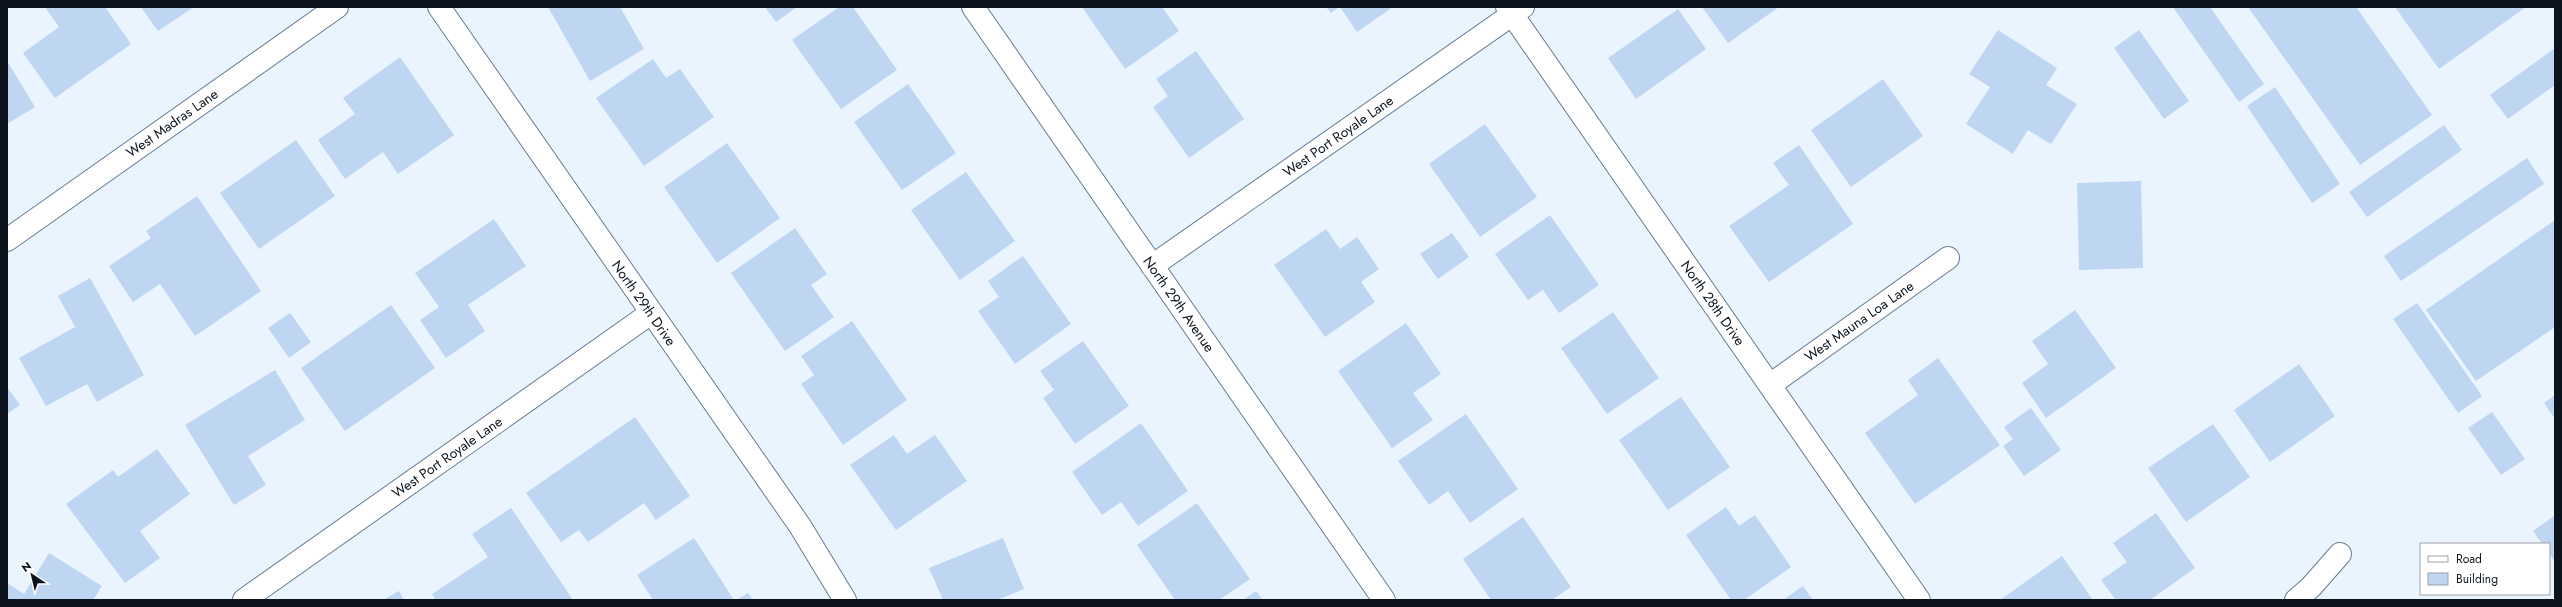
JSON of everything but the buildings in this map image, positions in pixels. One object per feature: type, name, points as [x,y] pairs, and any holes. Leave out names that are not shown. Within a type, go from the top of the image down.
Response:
[{"type":"street","name":"West Madras Lane","points":[[7,240],[337,7]]},
{"type":"street","name":"North 29th Drive","points":[[440,7],[800,526],[845,600]]},
{"type":"street","name":"North 29th Avenue","points":[[973,7],[1384,600]]},
{"type":"street","name":"West Port Royale Lane","points":[[1152,266],[1514,10]]},
{"type":"street","name":"North 28th Drive","points":[[1514,10],[1919,600]]},
{"type":"street","name":"West Mauna Loa Lane","points":[[1770,385],[1948,258]]},
{"type":"street","name":"West Port Royale Lane","points":[[244,600],[651,313]]},
{"type":"street","points":[[2296,600],[2311,587],[2340,554]]}]
